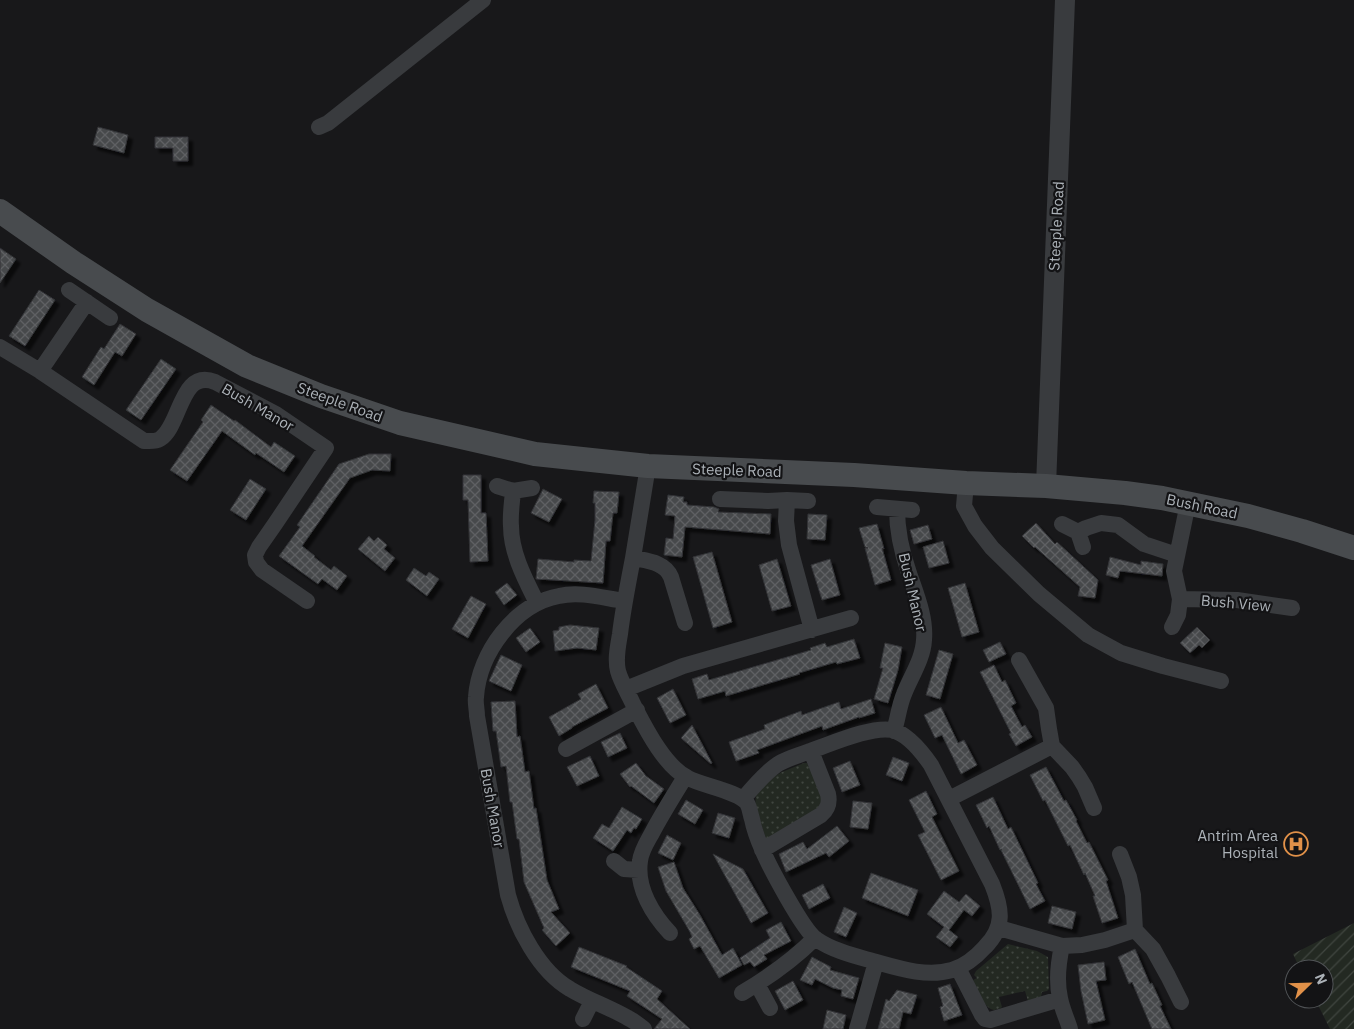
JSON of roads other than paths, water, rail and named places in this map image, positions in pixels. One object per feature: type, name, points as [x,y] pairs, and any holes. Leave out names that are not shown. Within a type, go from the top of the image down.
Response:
[{"type":"main road","name":"Steeple Road","points":[[0,211],[74,263],[147,310],[247,366],[321,396],[400,423],[535,454],[648,466],[1046,486]]},
{"type":"main road","name":"Bush Road","points":[[1046,486],[1125,493],[1188,503],[1257,518],[1354,548]]},
{"type":"street","points":[[319,127],[328,123],[483,0]]},
{"type":"street","name":"Steeple Road","points":[[1046,486],[1065,0]]},
{"type":"street","points":[[69,290],[110,318]]},
{"type":"street","points":[[40,371],[87,302]]},
{"type":"street","name":"Bush Manor","points":[[0,348],[40,371],[144,441],[156,441],[164,435],[190,388],[199,380],[205,380],[215,382],[276,414],[326,448],[258,547],[255,556],[256,562],[262,570],[307,601]]},
{"type":"street","points":[[648,466],[624,601],[617,660],[619,672],[626,689],[646,729],[663,754],[685,776],[743,799],[750,810],[762,850],[802,921],[810,934],[815,938],[838,950],[900,969],[942,972],[958,968],[982,950],[995,937],[999,928],[1000,912],[996,894],[988,874],[926,758],[912,742],[894,731],[871,731],[780,763],[755,785],[743,799]]},
{"type":"street","points":[[966,482],[964,506],[975,526],[992,548],[1039,594],[1088,635],[1121,653],[1221,681]]},
{"type":"street","points":[[497,486],[513,491],[532,488]]},
{"type":"street","points":[[513,491],[510,528],[512,542],[517,559],[537,603]]},
{"type":"street","points":[[720,499],[808,501]]},
{"type":"street","points":[[787,500],[786,521],[789,545],[812,630]]},
{"type":"street","name":"Bush View","points":[[1172,627],[1178,614],[1180,599],[1174,571],[1188,503]]},
{"type":"street","name":"Bush Manor","points":[[877,508],[905,509],[897,524],[909,572],[920,605],[924,629],[924,641],[915,670],[900,706],[894,731]]},
{"type":"street","points":[[1062,524],[1081,540],[1086,528],[1100,523],[1118,525],[1144,544],[1178,554]]},
{"type":"street","points":[[633,558],[658,564],[668,570],[685,623]]},
{"type":"street","name":"Bush Manor","points":[[624,601],[572,594],[548,598],[537,603],[504,630],[495,642],[488,654],[478,681],[476,698],[477,716],[508,895],[514,916],[539,960],[556,980],[592,1001],[628,1018],[644,1029]]},
{"type":"street","name":"Bush View","points":[[1180,599],[1237,600],[1292,608]]},
{"type":"street","points":[[626,689],[683,666],[850,618]]},
{"type":"street","points":[[1019,660],[1046,708],[1052,746],[1079,777],[1094,808]]},
{"type":"street","points":[[566,749],[637,710]]},
{"type":"street","points":[[949,798],[1052,746]]},
{"type":"street","points":[[762,850],[822,816],[828,808],[828,794],[812,751]]},
{"type":"street","points":[[670,933],[656,918],[648,903],[639,870],[640,860],[646,844],[685,776]]},
{"type":"street","points":[[1120,854],[1129,877],[1133,895],[1135,930],[1153,950],[1181,1002]]},
{"type":"street","points":[[614,862],[624,869],[639,870]]},
{"type":"street","points":[[999,928],[1062,946],[1082,946],[1135,930]]},
{"type":"street","points":[[742,993],[790,961],[815,938]]},
{"type":"street","points":[[1062,946],[1058,985],[1060,999],[1070,1029]]},
{"type":"street","points":[[857,1029],[876,962]]},
{"type":"street","points":[[958,968],[982,1015],[986,1019],[990,1020],[1060,999]]},
{"type":"street","points":[[757,984],[770,1008]]},
{"type":"street","points":[[583,1019],[592,1001]]},
{"type":"place","name":"Antrim Area Hospital","points":[[1296,844]]}]
